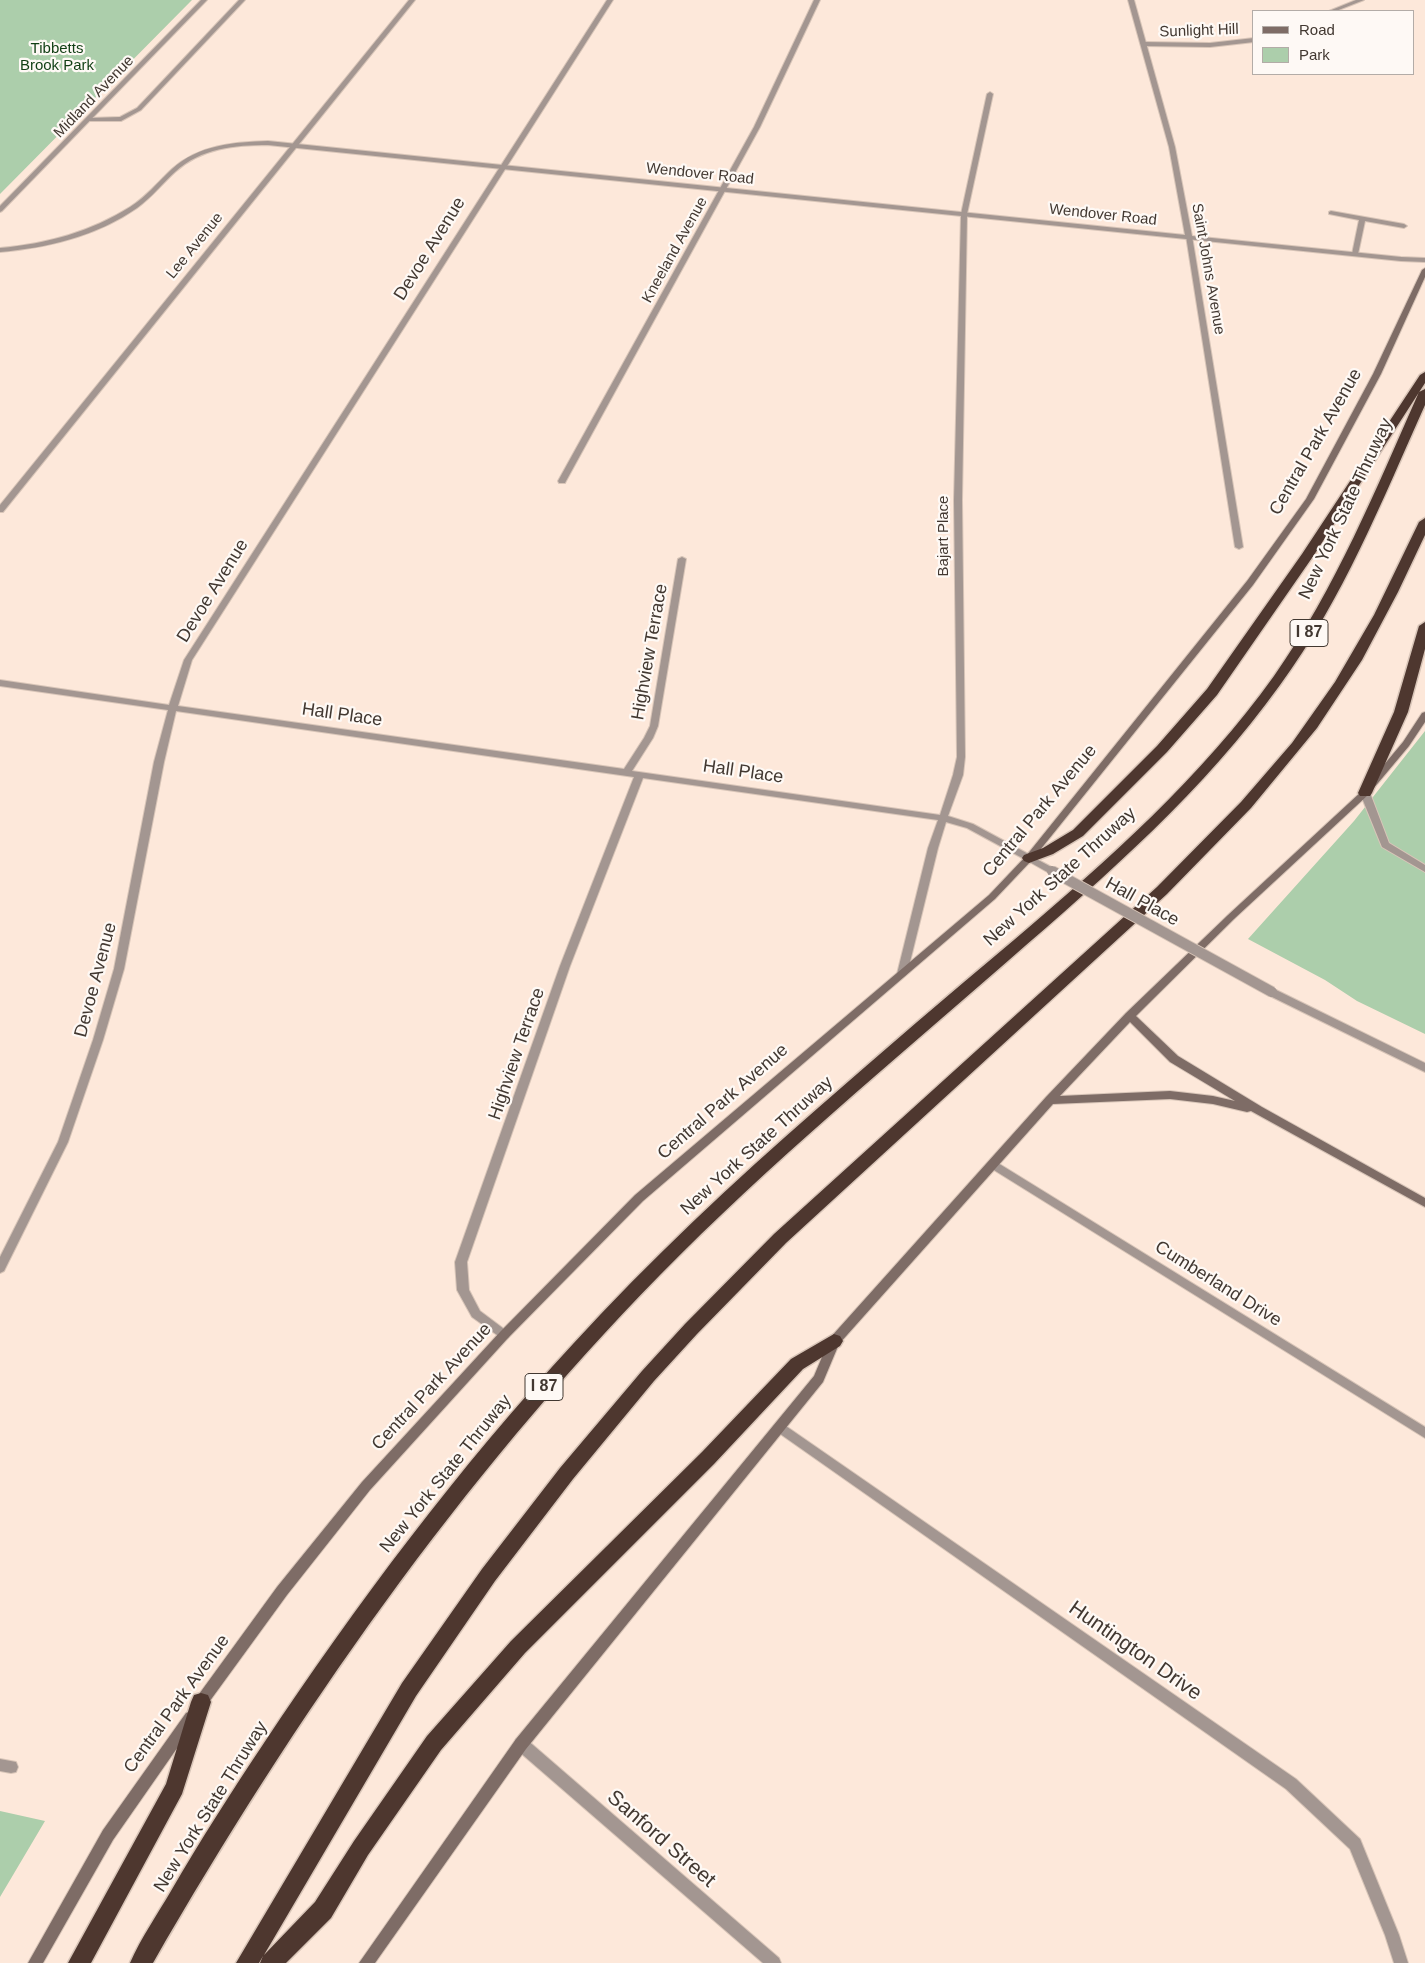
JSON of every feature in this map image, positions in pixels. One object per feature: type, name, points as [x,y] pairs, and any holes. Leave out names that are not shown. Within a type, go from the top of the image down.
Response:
[{"type":"highway","points":[[1029,858],[1063,843],[1083,828],[1162,749],[1212,692],[1308,555],[1425,376]]},
{"type":"highway","name":"New York State Thruway","points":[[141,1963],[252,1778],[331,1660],[415,1544],[497,1442],[575,1352],[653,1271],[729,1197],[1060,909],[1137,838],[1190,786],[1235,735],[1296,653],[1335,588],[1425,392]]},
{"type":"highway","points":[[247,1963],[414,1682],[497,1564],[574,1464],[654,1370],[741,1278],[814,1207],[1190,864],[1242,809],[1288,756],[1322,712],[1359,655],[1386,607],[1425,522]]},
{"type":"highway","points":[[1365,793],[1401,712],[1425,626]]},
{"type":"highway","points":[[271,1963],[323,1910],[361,1848],[434,1743],[518,1647],[708,1458],[798,1364],[834,1341]]},
{"type":"highway","points":[[79,1963],[175,1787],[201,1702]]},
{"type":"main road","name":"Central Park Avenue","points":[[35,1963],[108,1835],[201,1702],[282,1591],[366,1486],[504,1335],[639,1198],[992,897],[1029,858],[1250,583],[1310,498],[1378,374],[1425,270]]},
{"type":"main road","points":[[366,1963],[521,1744],[818,1378],[834,1341],[1050,1100],[1130,1016],[1231,917],[1365,793],[1406,744],[1425,715]]},
{"type":"main road","points":[[1130,1016],[1174,1060],[1258,1110],[1425,1203]]},
{"type":"main road","points":[[1050,1100],[1170,1095],[1213,1100],[1258,1110]]},
{"type":"street","name":"Midland Avenue","points":[[0,210],[90,120],[204,0]]},
{"type":"street","points":[[90,120],[121,119],[139,109],[242,0]]},
{"type":"street","name":"Lee Avenue","points":[[0,510],[412,0]]},
{"type":"street","name":"Devoe Avenue","points":[[0,1268],[63,1142],[98,1040],[119,969],[159,762],[173,707],[188,660],[610,0]]},
{"type":"street","name":"Kneeland Avenue","points":[[562,481],[757,127],[817,0]]},
{"type":"street","name":"Saint Johns Avenue","points":[[1131,0],[1172,147],[1189,236],[1239,547]]},
{"type":"street","points":[[1335,10],[1361,0]]},
{"type":"street","name":"Sunlight Hill","points":[[1144,44],[1210,45],[1252,40]]},
{"type":"street","name":"Bajart Place","points":[[902,974],[930,860],[942,818],[958,776],[961,758],[958,500],[964,214],[990,94]]},
{"type":"street","name":"Wendover Road","points":[[0,250],[52,241],[108,221],[141,202],[184,162],[213,148],[256,143],[293,145],[1425,260]]},
{"type":"street","points":[[1331,213],[1404,226]]},
{"type":"street","points":[[1355,254],[1362,219]]},
{"type":"street","name":"Highview Terrace","points":[[627,772],[633,758],[650,736],[654,726],[682,559]]},
{"type":"street","name":"Hall Place","points":[[0,683],[942,818],[970,826],[1272,992],[1425,1068]]},
{"type":"street","name":"Highview Terrace","points":[[504,1335],[476,1314],[463,1290],[461,1262],[565,966],[640,774]]},
{"type":"street","points":[[1365,793],[1385,845],[1425,869]]},
{"type":"street","points":[[1385,845],[1425,861]]},
{"type":"street","name":"Cumberland Drive","points":[[993,1164],[1425,1433]]},
{"type":"street","name":"Huntington Drive","points":[[780,1427],[1291,1784],[1355,1844],[1392,1935],[1401,1963]]},
{"type":"street","name":"Sanford Street","points":[[521,1744],[774,1963]]},
{"type":"green space","name":"Tibbetts Brook Park","points":[[0,0],[192,0],[0,194]]},
{"type":"green space","points":[[1425,731],[1425,1034],[1357,1001],[1325,980],[1248,939],[1354,821]]},
{"type":"green space","points":[[0,1811],[45,1821],[0,1897]]}]
